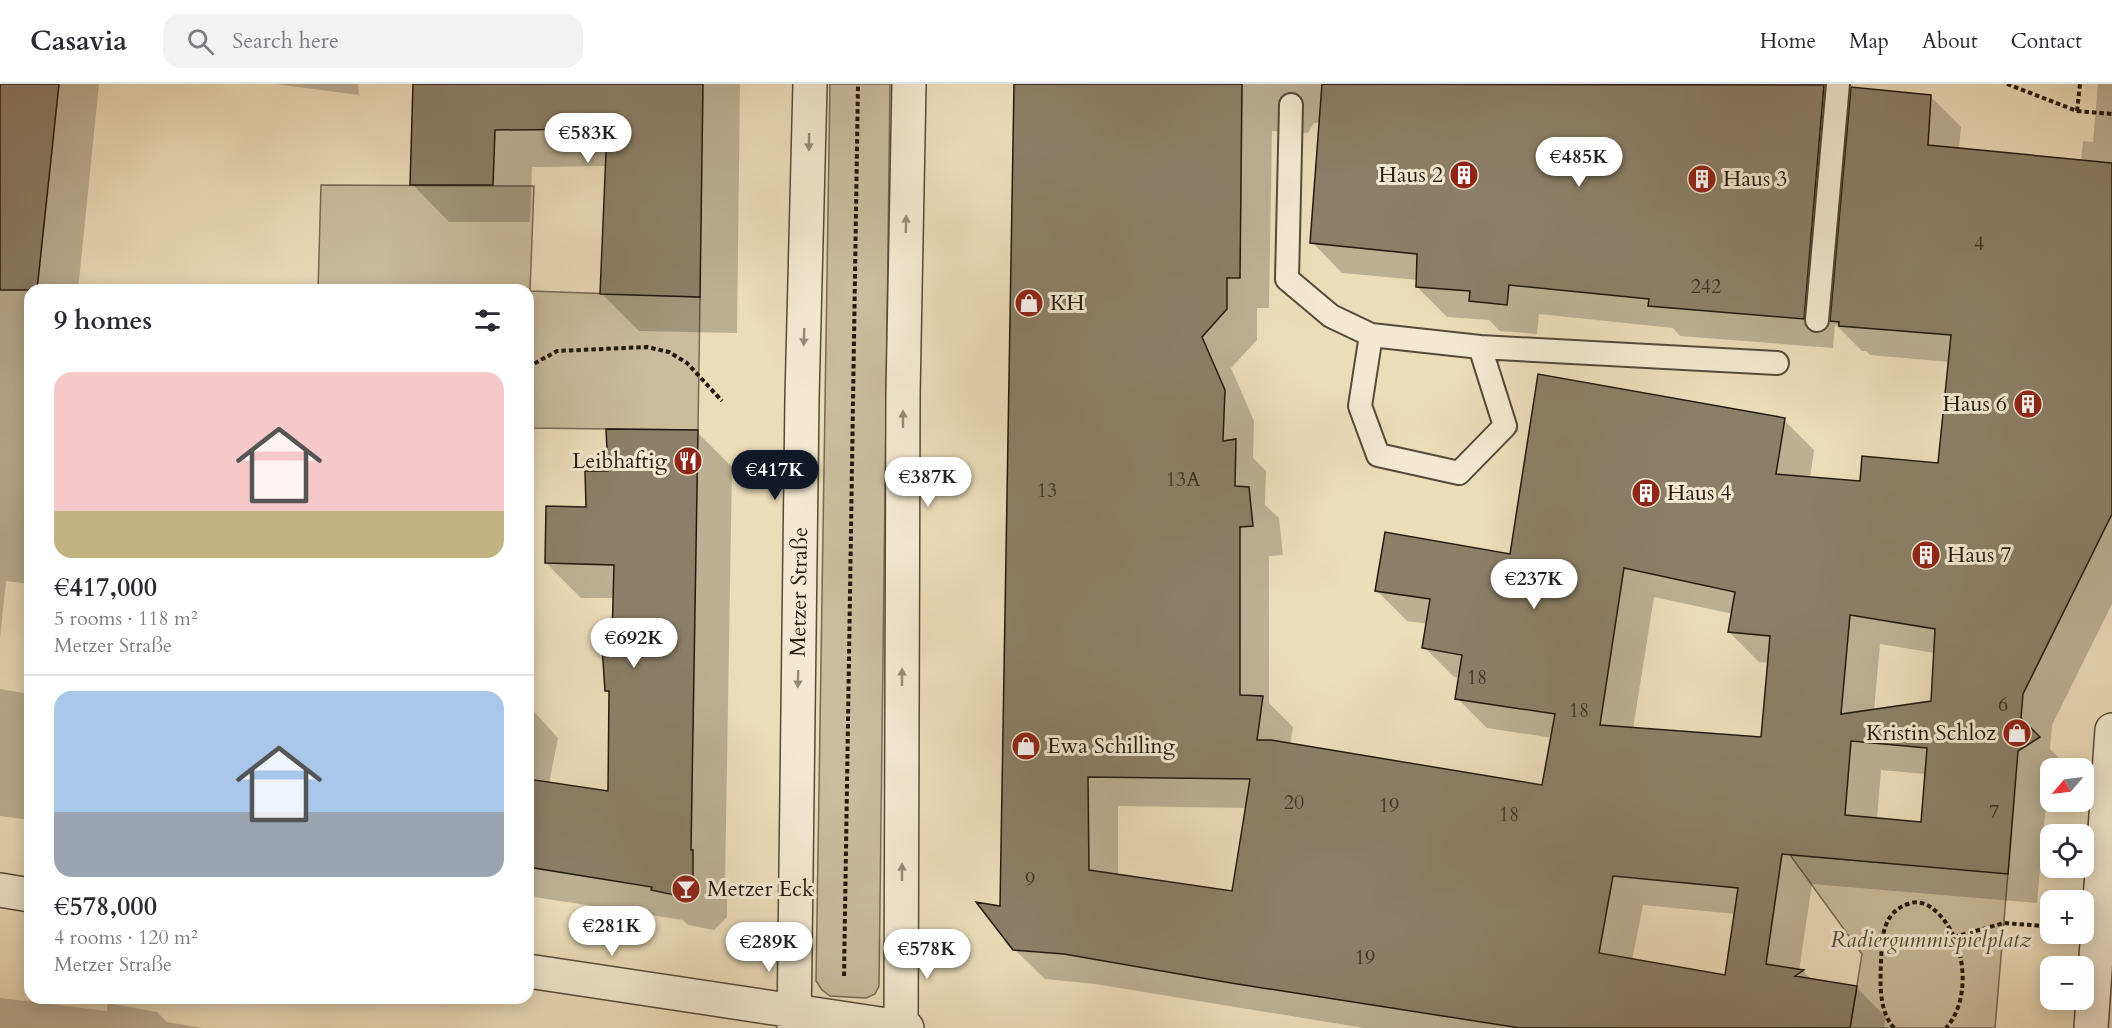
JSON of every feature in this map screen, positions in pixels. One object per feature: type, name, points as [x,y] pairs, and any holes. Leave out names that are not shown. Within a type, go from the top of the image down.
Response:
[{"type":"street","name":"Metzer Straße","points":[[794,1020],[802,398],[810,84]]},
{"type":"street","points":[[534,973],[794,1020],[844,1018],[903,1028],[903,395],[909,84]]},
{"type":"street","points":[[2091,1028],[2112,730]]},
{"type":"street","points":[[0,890],[24,894]]},
{"type":"lane","points":[[1817,320],[1838,84]]},
{"type":"lane","points":[[1291,105],[1287,279],[1331,316],[1371,335],[1480,347],[1776,363]]},
{"type":"lane","points":[[1371,335],[1360,406],[1378,455],[1458,473],[1505,426],[1480,347]]},
{"type":"path","points":[[844,1018],[858,84]]},
{"type":"path","points":[[2007,84],[2077,111],[2112,114]]},
{"type":"path","points":[[2077,111],[2080,84]]},
{"type":"path","points":[[534,364],[557,351],[647,347],[669,352],[687,363],[722,400]]},
{"type":"path","points":[[1894,1028],[1888,1022],[1882,1003],[1880,967],[1882,936],[1889,915],[1901,906],[1914,902],[1931,906],[1942,918],[1954,937],[1962,966],[1959,1008],[1946,1028]]},
{"type":"path","points":[[1954,937],[2004,923],[2040,926]]},
{"type":"green space","points":[[830,84],[890,84],[879,986],[875,994],[866,998],[830,996],[816,981]]},
{"type":"green space","points":[[321,185],[534,186],[530,284],[318,284]]},
{"type":"green space","points":[[534,291],[700,297],[698,430],[534,428]]},
{"type":"green space","name":"Radiergummispielplatz","points":[[1790,855],[2008,873],[1995,1028],[1850,1028],[1862,954]]},
{"type":"building","points":[[0,84],[59,84],[38,284],[24,284],[24,290],[0,290]]},
{"type":"building","points":[[413,84],[703,84],[700,297],[600,294],[607,129],[495,130],[493,185],[410,185]]},
{"type":"building","points":[[1014,84],[1242,84],[1240,278],[1227,278],[1227,309],[1202,337],[1225,390],[1223,441],[1236,439],[1235,486],[1249,487],[1253,526],[1240,527],[1240,695],[1263,696],[1257,740],[1271,740],[1542,785],[1555,714],[1455,699],[1462,655],[1422,648],[1430,599],[1375,591],[1385,532],[1510,554],[1538,374],[1785,418],[1776,474],[1860,481],[1862,456],[1938,463],[1951,335],[1839,326],[1839,322],[1830,321],[1851,87],[1931,95],[1928,145],[2112,163],[2112,514],[2023,694],[2021,718],[2040,737],[2018,751],[2008,874],[1782,854],[1766,964],[1804,970],[1795,976],[1857,986],[1850,1028],[1520,1028],[1231,983],[1064,954],[1013,950],[976,902],[1000,906]],"holes":[[[1624,568],[1735,592],[1728,632],[1770,636],[1761,737],[1600,725]],[[1850,615],[1935,629],[1931,701],[1841,714]],[[1851,741],[1927,748],[1921,822],[1845,815]],[[1088,777],[1250,779],[1232,891],[1089,870]],[[1613,876],[1738,888],[1725,975],[1599,953]]]},
{"type":"building","points":[[1322,84],[1824,85],[1804,319],[1648,306],[1649,299],[1509,285],[1507,305],[1469,301],[1470,291],[1416,287],[1417,254],[1310,243]]},
{"type":"building","points":[[606,429],[698,430],[691,850],[693,850],[693,882],[679,896],[651,890],[652,887],[534,868],[534,780],[608,791],[609,691],[605,691],[602,646],[612,637],[614,565],[545,563],[546,506],[586,507],[585,471],[608,471]]},
{"type":"place","name":"Haus 2","points":[[1464,175]]},
{"type":"place","name":"Haus 3","points":[[1702,179]]},
{"type":"place","name":"KH","points":[[1029,303]]},
{"type":"place","name":"Haus 6","points":[[2028,404]]},
{"type":"place","name":"Leibhaftig","points":[[688,461]]},
{"type":"place","name":"Haus 4","points":[[1646,493]]},
{"type":"place","name":"Haus 7","points":[[1926,555]]},
{"type":"place","name":"Kristin Schloz","points":[[2017,733]]},
{"type":"place","name":"Ewa Schilling","points":[[1026,746]]},
{"type":"place","name":"Metzer Eck","points":[[686,889]]}]
